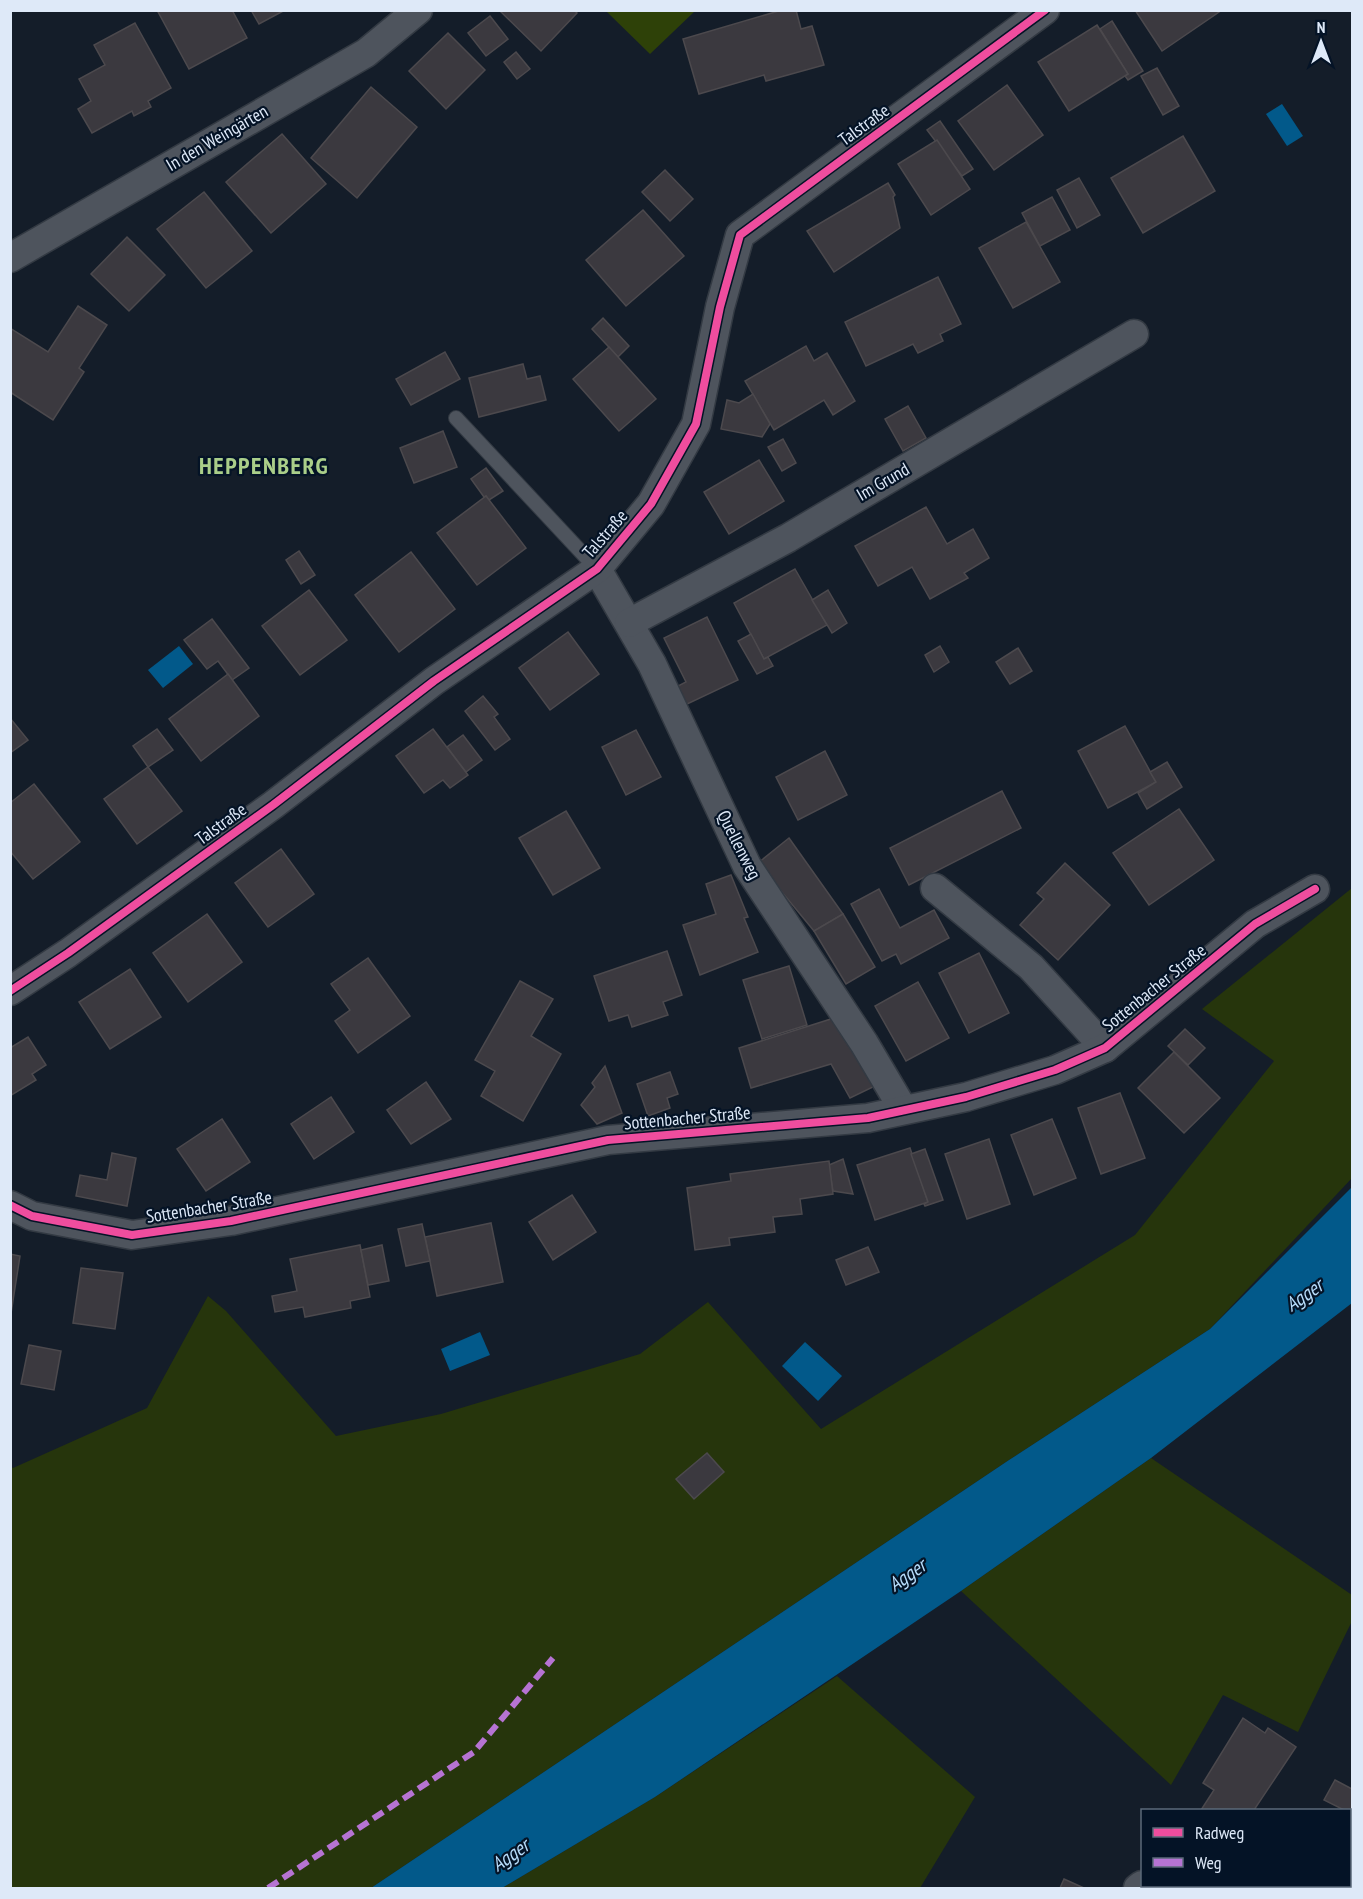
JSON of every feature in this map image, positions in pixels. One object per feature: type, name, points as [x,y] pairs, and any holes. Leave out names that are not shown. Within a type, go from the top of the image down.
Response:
[{"type":"street","name":"In den Weingärten","points":[[13,251],[366,53],[418,10]]},
{"type":"street","name":"Talstraße","points":[[10,991],[68,953],[273,805],[434,681],[597,569],[651,504],[696,424],[720,307],[740,235],[1046,10]]},
{"type":"street","name":"Im Grund","points":[[629,623],[788,538],[1134,334]]},
{"type":"street","name":"Quellenweg","points":[[597,569],[652,664],[747,866],[864,1043],[903,1109]]},
{"type":"street","name":"Sottenbacher Straße","points":[[935,888],[1031,967],[1105,1047]]},
{"type":"street","name":"Sottenbacher Straße","points":[[10,1205],[32,1216],[132,1235],[231,1221],[608,1140],[868,1118],[966,1097],[1054,1070],[1105,1047],[1255,924],[1315,889]]},
{"type":"lane","points":[[456,418],[597,569]]},
{"type":"green space","points":[[606,11],[695,11],[650,54]]},
{"type":"green space","points":[[1352,888],[1352,1178],[1210,1329],[1009,1460],[371,1888],[11,1888],[10,1466],[13,1468],[147,1408],[208,1296],[226,1311],[336,1436],[441,1414],[640,1354],[708,1302],[821,1429],[1135,1235],[1274,1061],[1202,1009]]},
{"type":"green space","points":[[1151,1458],[1352,1595],[1352,1621],[1298,1732],[1223,1695],[1171,1785],[961,1591]]},
{"type":"green space","points":[[837,1676],[975,1797],[920,1888],[502,1888],[655,1797]]},
{"type":"water","points":[[1282,104],[1303,136],[1287,146],[1266,114]]},
{"type":"water","points":[[179,646],[193,664],[163,688],[148,670]]},
{"type":"water","name":"Agger","points":[[1352,1187],[1352,1303],[1151,1458],[961,1591],[655,1797],[502,1888],[371,1888],[1009,1460],[1210,1329]]},
{"type":"water","points":[[480,1332],[490,1355],[450,1371],[441,1349]]},
{"type":"water","points":[[805,1342],[842,1376],[818,1401],[782,1366]]},
{"type":"building","points":[[157,10],[232,10],[247,38],[189,69]]},
{"type":"building","points":[[251,10],[285,10],[259,24]]},
{"type":"building","points":[[499,10],[574,10],[577,13],[541,51]]},
{"type":"building","points":[[782,10],[796,10],[801,29],[812,26],[824,65],[766,81],[764,75],[699,94],[683,39]]},
{"type":"building","points":[[1135,10],[1222,10],[1162,51]]},
{"type":"building","points":[[490,16],[508,39],[486,56],[468,33]]},
{"type":"building","points":[[1112,21],[1143,71],[1128,80],[1125,76],[1128,74],[1100,29]]},
{"type":"building","points":[[135,23],[171,88],[148,101],[151,107],[134,116],[132,111],[92,133],[78,109],[91,101],[79,79],[105,65],[94,45]]},
{"type":"building","points":[[1097,25],[1128,74],[1069,111],[1038,62]]},
{"type":"building","points":[[448,33],[485,70],[446,109],[409,71]]},
{"type":"building","points":[[516,52],[530,69],[517,79],[504,62]]},
{"type":"building","points":[[1157,68],[1179,106],[1163,115],[1141,76]]},
{"type":"building","points":[[1007,85],[1043,135],[994,170],[958,121]]},
{"type":"building","points":[[371,87],[417,127],[357,198],[311,158]]},
{"type":"building","points":[[940,121],[973,169],[962,176],[927,130]]},
{"type":"building","points":[[282,134],[326,184],[271,233],[226,182]]},
{"type":"building","points":[[1183,136],[1215,191],[1143,233],[1111,178]]},
{"type":"building","points":[[937,140],[970,189],[931,215],[898,164]]},
{"type":"building","points":[[665,170],[693,199],[670,221],[642,192]]},
{"type":"building","points":[[1079,178],[1100,215],[1077,228],[1057,190]]},
{"type":"building","points":[[888,183],[895,195],[893,197],[900,228],[834,272],[807,231]]},
{"type":"building","points":[[204,192],[252,251],[206,288],[157,229]]},
{"type":"building","points":[[1052,197],[1070,230],[1040,246],[1022,213]]},
{"type":"building","points":[[643,210],[684,256],[626,306],[586,260]]},
{"type":"building","points":[[1026,222],[1060,282],[1013,308],[979,248]]},
{"type":"building","points":[[127,237],[165,275],[129,311],[91,274]]},
{"type":"building","points":[[938,277],[961,324],[940,334],[943,341],[918,353],[913,344],[866,366],[845,322]]},
{"type":"building","points":[[78,306],[107,325],[79,368],[84,372],[53,420],[10,392],[10,328],[48,352]]},
{"type":"building","points":[[603,318],[629,346],[618,357],[592,329]]},
{"type":"building","points":[[806,346],[814,361],[827,353],[855,401],[833,415],[824,400],[774,430],[745,381]]},
{"type":"building","points":[[609,347],[656,399],[619,431],[573,379]]},
{"type":"building","points":[[445,352],[460,379],[411,405],[396,379]]},
{"type":"building","points":[[523,364],[527,379],[540,376],[546,400],[479,417],[469,378]]},
{"type":"building","points":[[753,394],[770,424],[762,437],[721,429],[727,400],[739,403]]},
{"type":"building","points":[[908,406],[926,438],[903,451],[885,419]]},
{"type":"building","points":[[443,431],[457,467],[414,483],[400,448]]},
{"type":"building","points":[[783,439],[796,463],[782,471],[768,447]]},
{"type":"building","points":[[759,460],[784,501],[729,534],[704,492]]},
{"type":"building","points":[[486,468],[503,491],[489,500],[486,496],[484,497],[471,479]]},
{"type":"building","points":[[486,496],[526,548],[477,585],[437,533]]},
{"type":"building","points":[[926,507],[947,544],[973,529],[989,558],[964,573],[968,578],[930,599],[912,567],[878,586],[855,546]]},
{"type":"building","points":[[299,551],[315,575],[301,584],[286,560]]},
{"type":"building","points":[[411,552],[455,609],[399,652],[355,595]]},
{"type":"building","points":[[795,569],[827,625],[764,659],[734,603]]},
{"type":"building","points":[[309,590],[347,640],[300,675],[262,626]]},
{"type":"building","points":[[828,590],[847,623],[832,633],[812,600]]},
{"type":"building","points":[[707,617],[738,680],[685,705],[676,687],[686,682],[664,638]]},
{"type":"building","points":[[212,619],[249,668],[232,680],[218,661],[207,669],[184,640]]},
{"type":"building","points":[[568,632],[599,674],[550,710],[519,668]]},
{"type":"building","points":[[751,634],[764,659],[768,657],[773,666],[757,674],[738,641]]},
{"type":"building","points":[[940,646],[949,662],[934,672],[925,655]]},
{"type":"building","points":[[1018,648],[1032,671],[1010,684],[996,662]]},
{"type":"building","points":[[228,674],[259,716],[201,761],[169,719]]},
{"type":"building","points":[[483,696],[498,714],[494,717],[510,739],[495,750],[465,711]]},
{"type":"building","points":[[10,718],[28,740],[10,753]]},
{"type":"building","points":[[1125,726],[1156,782],[1108,808],[1078,751]]},
{"type":"building","points":[[157,729],[173,750],[148,767],[133,746]]},
{"type":"building","points":[[433,729],[468,775],[450,788],[443,780],[424,793],[396,756]]},
{"type":"building","points":[[636,730],[661,777],[626,795],[602,747]]},
{"type":"building","points":[[463,735],[482,760],[466,772],[447,747]]},
{"type":"building","points":[[825,751],[847,795],[798,820],[776,777]]},
{"type":"building","points":[[1167,762],[1182,787],[1147,809],[1138,793],[1156,782],[1150,772]]},
{"type":"building","points":[[148,767],[182,811],[137,844],[104,799]]},
{"type":"building","points":[[34,784],[80,842],[33,879],[10,851],[10,803]]},
{"type":"building","points":[[1002,791],[1021,828],[909,885],[890,848]]},
{"type":"building","points":[[1179,809],[1214,860],[1149,905],[1113,853]]},
{"type":"building","points":[[566,811],[600,868],[553,895],[519,838]]},
{"type":"building","points":[[789,838],[843,914],[814,931],[758,863]]},
{"type":"building","points":[[281,849],[314,894],[268,927],[235,883]]},
{"type":"building","points":[[1065,863],[1110,905],[1058,960],[1020,925],[1044,899],[1037,893]]},
{"type":"building","points":[[731,875],[748,917],[744,918],[758,952],[700,975],[683,925],[716,914],[706,884]]},
{"type":"building","points":[[879,889],[900,928],[934,910],[949,938],[901,964],[896,954],[882,961],[851,904]]},
{"type":"building","points":[[207,914],[242,962],[188,1002],[153,953]]},
{"type":"building","points":[[843,914],[875,967],[846,984],[814,931]]},
{"type":"building","points":[[667,951],[682,995],[663,1002],[668,1015],[632,1027],[628,1015],[609,1021],[594,976]]},
{"type":"building","points":[[979,953],[1009,1013],[969,1033],[939,973]]},
{"type":"building","points":[[368,958],[410,1016],[358,1053],[335,1021],[350,1010],[331,984]]},
{"type":"building","points":[[789,966],[807,1025],[762,1039],[743,980]]},
{"type":"building","points":[[130,969],[161,1017],[110,1049],[79,1002]]},
{"type":"building","points":[[520,981],[553,999],[531,1036],[561,1054],[523,1121],[481,1096],[495,1071],[475,1060]]},
{"type":"building","points":[[918,982],[949,1038],[906,1061],[875,1006]]},
{"type":"building","points":[[831,1019],[875,1086],[850,1098],[831,1064],[751,1088],[739,1048]]},
{"type":"building","points":[[1185,1029],[1205,1048],[1188,1065],[1168,1046]]},
{"type":"building","points":[[28,1037],[46,1065],[32,1074],[36,1080],[10,1096],[10,1048]]},
{"type":"building","points":[[1174,1052],[1220,1098],[1184,1133],[1138,1088]]},
{"type":"building","points":[[605,1066],[622,1113],[597,1124],[581,1105],[595,1087],[592,1083]]},
{"type":"building","points":[[670,1072],[678,1094],[667,1098],[670,1108],[648,1116],[637,1084]]},
{"type":"building","points":[[426,1082],[451,1119],[411,1144],[387,1110]]},
{"type":"building","points":[[1120,1093],[1145,1158],[1101,1174],[1078,1108]]},
{"type":"building","points":[[331,1097],[354,1132],[314,1159],[291,1124]]},
{"type":"building","points":[[222,1119],[250,1162],[206,1191],[177,1149]]},
{"type":"building","points":[[1052,1119],[1076,1178],[1034,1195],[1011,1135]]},
{"type":"building","points":[[989,1139],[1010,1204],[967,1219],[945,1154]]},
{"type":"building","points":[[910,1148],[928,1202],[875,1220],[857,1165]]},
{"type":"building","points":[[925,1149],[943,1200],[925,1206],[924,1204],[928,1202],[911,1154]]},
{"type":"building","points":[[112,1153],[136,1158],[127,1206],[76,1196],[80,1175],[107,1180]]},
{"type":"building","points":[[843,1159],[853,1194],[833,1191],[829,1165]]},
{"type":"building","points":[[829,1161],[833,1194],[800,1199],[802,1214],[773,1217],[775,1232],[729,1238],[730,1245],[695,1250],[687,1188],[731,1181],[730,1174]]},
{"type":"building","points":[[572,1195],[596,1232],[553,1260],[529,1222]]},
{"type":"building","points":[[491,1223],[503,1282],[437,1296],[425,1237]]},
{"type":"building","points":[[422,1224],[430,1261],[406,1266],[398,1229]]},
{"type":"building","points":[[360,1245],[370,1297],[350,1301],[351,1308],[305,1317],[303,1307],[275,1312],[272,1296],[297,1291],[290,1259]]},
{"type":"building","points":[[382,1245],[389,1281],[368,1285],[361,1250]]},
{"type":"building","points":[[868,1247],[879,1272],[846,1285],[836,1260]]},
{"type":"building","points":[[10,1254],[20,1256],[10,1320]]},
{"type":"building","points":[[81,1268],[123,1273],[115,1329],[73,1323]]},
{"type":"building","points":[[29,1345],[61,1351],[54,1390],[21,1384]]},
{"type":"building","points":[[707,1453],[724,1472],[694,1499],[676,1479]]},
{"type":"building","points":[[1243,1718],[1265,1733],[1268,1728],[1296,1747],[1255,1809],[1202,1809],[1214,1790],[1203,1783]]},
{"type":"building","points":[[1335,1780],[1352,1789],[1352,1814],[1351,1809],[1342,1809],[1324,1800]]},
{"type":"building","points":[[1064,1879],[1084,1888],[1060,1888]]},
{"type":"building","points":[[1276,1887],[1326,1887],[1325,1888]]},
{"type":"marked path","points":[[268,1888],[474,1752],[553,1658]]},
{"type":"cycle path","points":[[10,991],[68,953],[273,805],[434,681],[597,569],[651,504],[696,424],[720,307],[740,235],[1045,10]]},
{"type":"cycle path","points":[[10,1205],[32,1216],[132,1235],[231,1221],[608,1140],[868,1118],[966,1097],[1055,1070],[1105,1048],[1255,924],[1315,889]]},
{"type":"district","name":"HEPPENBERG","points":[[264,466]]}]
